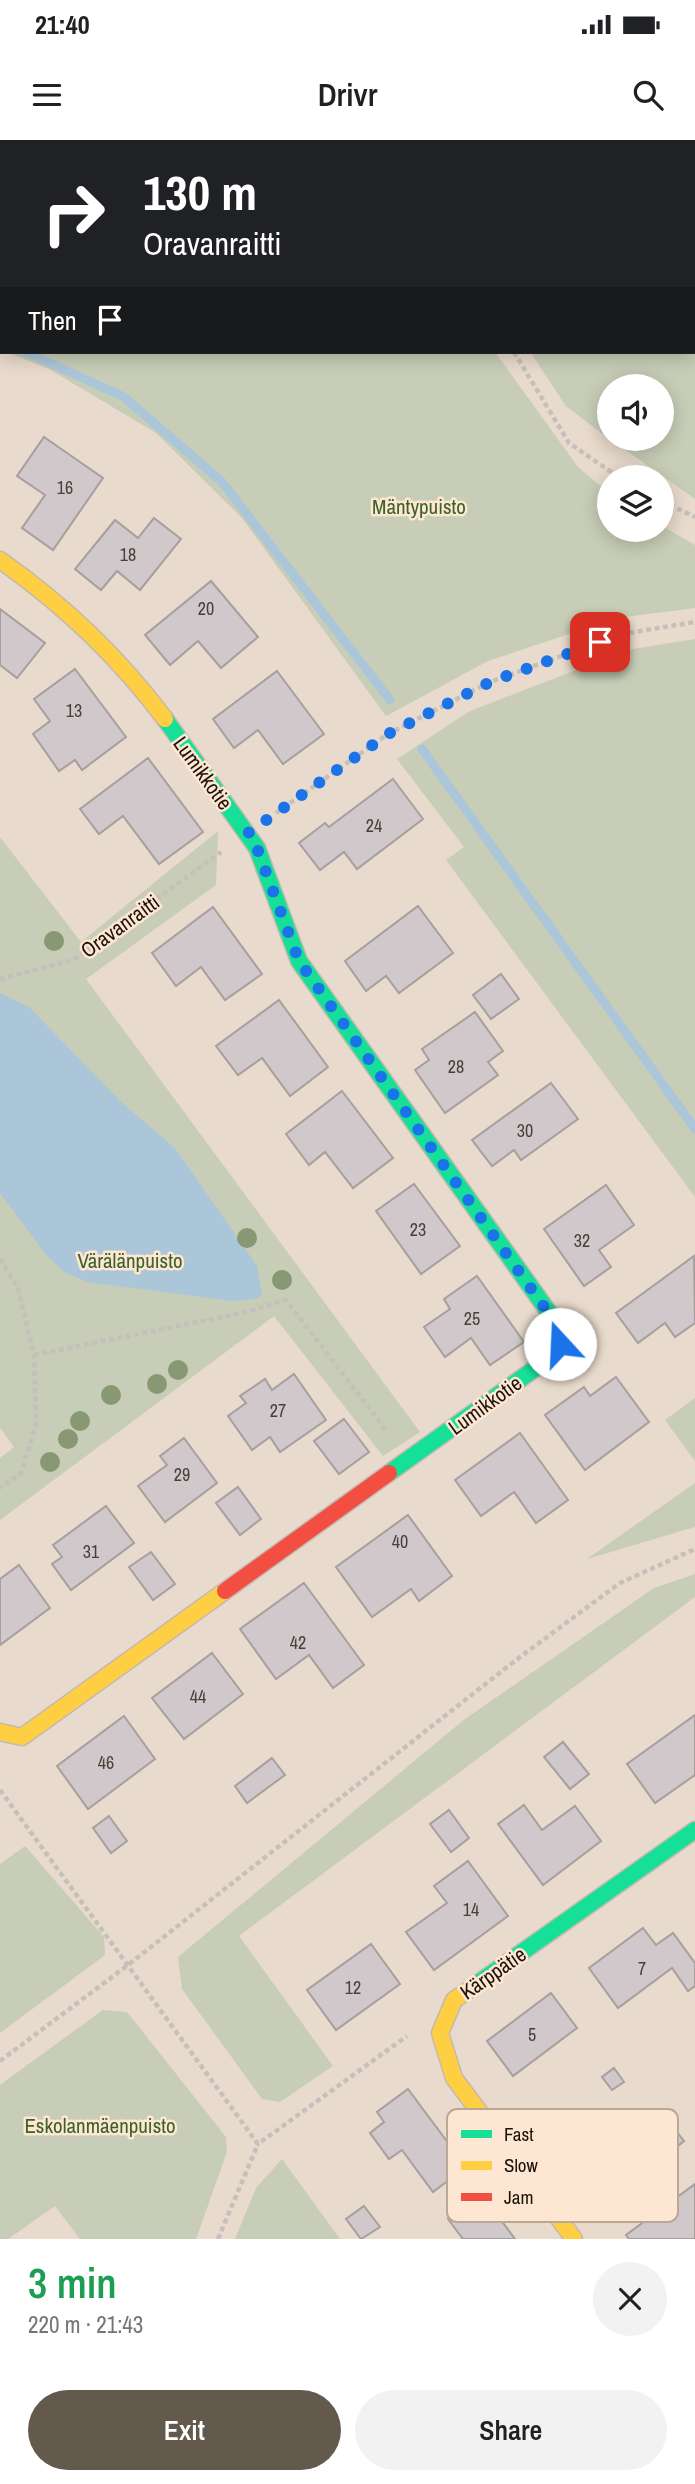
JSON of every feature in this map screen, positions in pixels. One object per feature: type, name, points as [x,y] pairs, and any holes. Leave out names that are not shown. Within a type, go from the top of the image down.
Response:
[{"type":"street","name":"Lumikkotie","points":[[0,560],[50,594],[114,655],[147,694],[248,833],[257,848],[299,961],[559,1328],[560,1344],[551,1357],[22,1737],[0,1732]]},
{"type":"street","name":"Kärppätie","points":[[440,2032],[454,2000],[695,1830]]},
{"type":"street","points":[[440,2032],[454,2078],[477,2109]]},
{"type":"street","points":[[561,2222],[574,2239]]},
{"type":"path","points":[[515,354],[569,443],[601,465]]},
{"type":"path","points":[[674,507],[695,517]]},
{"type":"path","points":[[248,833],[388,734],[490,682],[622,634],[695,622]]},
{"type":"path","name":"Oravanraitti","points":[[0,979],[73,960],[227,848]]},
{"type":"path","points":[[0,1259],[18,1288],[34,1355],[36,1424],[21,1473],[0,1488]]},
{"type":"path","points":[[34,1355],[242,1313],[286,1300],[409,1460]]},
{"type":"path","points":[[0,2061],[128,1965],[516,1660],[620,1583],[695,1549]]},
{"type":"path","points":[[0,1790],[258,2144]]},
{"type":"path","points":[[218,2239],[258,2144],[410,2034],[440,2032]]},
{"type":"green space","name":"Mäntypuisto","points":[[12,354],[496,354],[578,467],[597,483],[597,542],[674,542],[674,533],[695,545],[695,608],[617,618],[488,661],[386,716],[242,518],[156,433],[49,369]]},
{"type":"green space","points":[[531,354],[695,354],[695,499],[674,484],[674,465],[647,465],[627,451],[674,451],[674,374],[597,374],[597,430],[566,406]]},
{"type":"green space","points":[[695,639],[695,1197],[446,860],[464,847],[397,759],[468,712],[627,650]]},
{"type":"green space","name":"Värälänpuisto","points":[[218,831],[216,885],[86,979],[420,1432],[383,1456],[274,1316],[0,1520],[0,1458],[14,1447],[0,1428],[0,837],[81,942]]},
{"type":"green space","points":[[695,1398],[695,1461],[665,1420]]},
{"type":"green space","points":[[695,1483],[695,1527],[587,1559]]},
{"type":"green space","points":[[695,1574],[695,1597],[239,1936],[333,2066],[280,2102],[262,2099],[182,1989],[178,1957],[465,1719],[654,1588]]},
{"type":"green space","points":[[25,1846],[104,1937],[105,1955],[0,2033],[0,1864]]},
{"type":"green space","name":"Eskolanmäenpuisto","points":[[103,2010],[127,2012],[226,2137],[227,2152],[196,2239],[80,2239],[55,2206],[8,2239],[0,2239],[0,2085]]},
{"type":"green space","points":[[282,2159],[340,2239],[235,2239],[256,2188]]},
{"type":"water","points":[[0,993],[29,1007],[121,1102],[175,1148],[257,1266],[262,1294],[257,1299],[232,1301],[88,1282],[64,1272],[47,1256],[0,1193]]},
{"type":"building","points":[[44,437],[103,478],[53,550],[22,528],[45,495],[17,476]]},
{"type":"building","points":[[154,518],[181,539],[140,590],[117,571],[101,590],[75,569],[115,520],[138,538]]},
{"type":"building","points":[[211,581],[258,637],[221,668],[198,641],[170,665],[145,635]]},
{"type":"building","points":[[0,609],[45,643],[17,678],[0,665]]},
{"type":"building","points":[[75,669],[126,737],[82,770],[75,760],[59,771],[33,734],[50,721],[34,699]]},
{"type":"building","points":[[277,671],[324,734],[283,764],[258,730],[234,748],[213,719]]},
{"type":"building","points":[[148,758],[203,832],[159,864],[123,816],[99,834],[80,809]]},
{"type":"building","points":[[393,779],[423,819],[357,869],[344,852],[320,870],[299,843],[325,823],[329,827]]},
{"type":"building","points":[[418,906],[453,953],[399,993],[386,976],[366,991],[345,961]]},
{"type":"building","points":[[213,907],[262,974],[225,1000],[201,967],[176,986],[152,953]]},
{"type":"building","points":[[501,974],[519,999],[491,1019],[473,995]]},
{"type":"building","points":[[279,1000],[328,1067],[290,1096],[262,1058],[238,1075],[216,1046]]},
{"type":"building","points":[[475,1012],[503,1051],[488,1062],[498,1075],[445,1113],[415,1070],[429,1060],[422,1049]]},
{"type":"building","points":[[551,1083],[578,1119],[521,1160],[514,1150],[492,1166],[472,1140]]},
{"type":"building","points":[[342,1091],[393,1158],[353,1188],[325,1152],[309,1165],[286,1134]]},
{"type":"building","points":[[414,1184],[460,1246],[421,1274],[376,1211]]},
{"type":"building","points":[[606,1185],[634,1225],[599,1250],[611,1267],[584,1286],[544,1229]]},
{"type":"building","points":[[694,1256],[695,1323],[675,1337],[665,1323],[638,1343],[616,1313]]},
{"type":"building","points":[[477,1276],[524,1342],[490,1365],[471,1338],[445,1357],[424,1327],[450,1309],[444,1299]]},
{"type":"building","points":[[294,1374],[326,1420],[280,1452],[270,1437],[252,1450],[228,1416],[246,1403],[240,1396],[265,1379],[272,1390]]},
{"type":"building","points":[[616,1377],[649,1422],[585,1470],[545,1415],[584,1387],[590,1396]]},
{"type":"building","points":[[344,1419],[369,1452],[339,1474],[314,1441]]},
{"type":"building","points":[[520,1433],[568,1500],[536,1523],[514,1492],[481,1516],[455,1480]]},
{"type":"building","points":[[184,1438],[217,1483],[165,1522],[138,1486],[167,1465],[160,1456]]},
{"type":"building","points":[[238,1487],[261,1519],[240,1535],[216,1503]]},
{"type":"building","points":[[106,1506],[134,1543],[71,1590],[52,1564],[62,1557],[53,1545]]},
{"type":"building","points":[[408,1515],[452,1576],[419,1601],[411,1589],[372,1617],[336,1567]]},
{"type":"building","points":[[151,1552],[175,1584],[153,1600],[129,1567]]},
{"type":"building","points":[[19,1565],[50,1608],[0,1645],[0,1579]]},
{"type":"building","points":[[304,1583],[364,1665],[333,1688],[309,1655],[276,1679],[240,1629]]},
{"type":"building","points":[[212,1653],[243,1694],[184,1739],[152,1698]]},
{"type":"building","points":[[695,1715],[695,1775],[655,1803],[627,1764]]},
{"type":"building","points":[[124,1716],[155,1759],[88,1809],[57,1766]]},
{"type":"building","points":[[563,1742],[589,1774],[570,1789],[544,1757]]},
{"type":"building","points":[[272,1758],[285,1775],[247,1803],[235,1786]]},
{"type":"building","points":[[524,1805],[542,1830],[575,1806],[601,1841],[543,1885],[498,1824]]},
{"type":"building","points":[[449,1810],[469,1838],[451,1852],[430,1824]]},
{"type":"building","points":[[109,1816],[127,1841],[111,1853],[93,1828]]},
{"type":"building","points":[[468,1861],[508,1916],[434,1970],[406,1932],[447,1903],[434,1886]]},
{"type":"building","points":[[643,1928],[656,1945],[673,1933],[695,1963],[695,1986],[688,1991],[672,1968],[618,2008],[589,1968]]},
{"type":"building","points":[[371,1944],[400,1984],[336,2030],[307,1990]]},
{"type":"building","points":[[551,1993],[577,2028],[513,2076],[487,2041]]},
{"type":"building","points":[[614,2068],[624,2082],[612,2090],[602,2077]]},
{"type":"building","points":[[408,2089],[447,2141],[447,2181],[433,2192],[402,2150],[389,2159],[370,2133],[384,2122],[377,2112]]},
{"type":"building","points":[[678,2133],[684,2141],[678,2146]]},
{"type":"building","points":[[695,2184],[695,2239],[629,2239],[626,2235],[644,2222],[678,2222],[678,2197]]},
{"type":"building","points":[[364,2206],[380,2227],[361,2239],[346,2219]]},
{"type":"building","points":[[450,2222],[502,2222],[515,2239],[463,2239]]},
{"type":"waterway","points":[[30,354],[124,397],[222,482],[390,700]]},
{"type":"waterway","points":[[422,749],[695,1129]]},
{"type":"traffic: fast","points":[[165,719],[257,848],[299,961],[560,1328],[560,1344],[551,1357],[389,1473]]},
{"type":"traffic: fast","points":[[467,1991],[695,1830]]},
{"type":"traffic: slow","points":[[0,560],[68,613],[89,633],[165,719]]},
{"type":"traffic: slow","points":[[0,1732],[22,1737],[225,1591]]},
{"type":"traffic: slow","points":[[467,1991],[454,2000],[440,2033],[454,2078],[477,2109]]},
{"type":"traffic: slow","points":[[561,2222],[574,2239]]},
{"type":"traffic: jam","points":[[225,1591],[389,1473]]},
{"type":"route","points":[[560,1344],[559,1328],[299,961],[257,848],[248,833],[388,734],[490,682],[600,642]]}]
